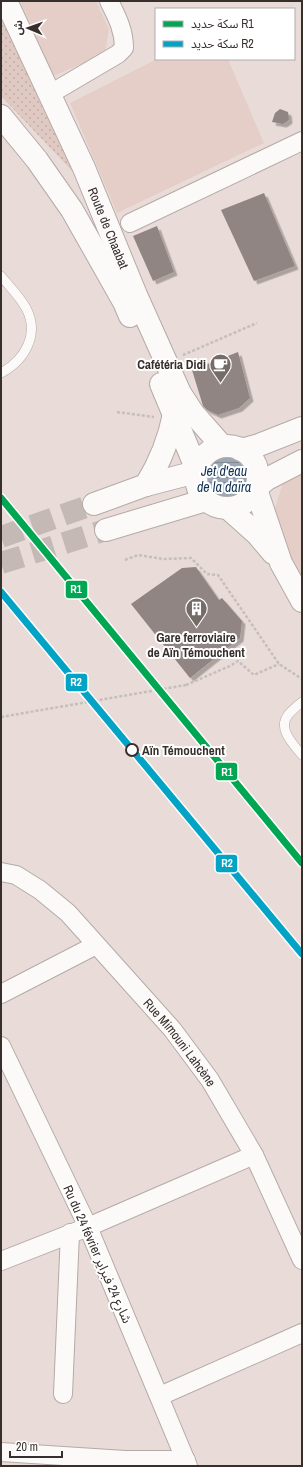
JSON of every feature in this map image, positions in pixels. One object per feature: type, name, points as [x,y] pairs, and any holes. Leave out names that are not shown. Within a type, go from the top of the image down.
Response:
[{"type":"main road","name":"Route de Chaabat","points":[[6,1],[84,168],[136,296],[180,393],[193,413],[232,448]]},
{"type":"main road","name":"Route de Chaabat","points":[[1,116],[37,160],[72,210],[124,302],[167,416],[196,471]]},
{"type":"main road","points":[[146,485],[164,451],[171,429],[167,416]]},
{"type":"main road","points":[[232,448],[248,455],[254,462],[258,479],[256,488],[251,497],[237,507],[229,509],[216,506],[206,500],[197,487],[196,471],[200,461],[206,454],[214,449],[259,445],[302,428]]},
{"type":"main road","points":[[256,488],[267,479],[302,461]]},
{"type":"main road","points":[[94,504],[146,485],[196,471]]},
{"type":"main road","points":[[256,488],[281,563],[302,601]]},
{"type":"main road","points":[[106,530],[206,500]]},
{"type":"main road","points":[[229,509],[257,534],[281,563]]},
{"type":"street","points":[[50,94],[118,54],[124,48],[124,36],[109,1]]},
{"type":"street","points":[[130,223],[302,141]]},
{"type":"street","name":"Rue Mimouni Lahcène","points":[[1,872],[16,875],[40,890],[68,913],[172,1029],[210,1080],[254,1155],[302,1260]]},
{"type":"street","points":[[1,994],[96,945]]},
{"type":"street","name":"Ru du 24 février شارع 24 فبراير","points":[[1,1046],[88,1227],[187,1463]]},
{"type":"street","points":[[1,1261],[88,1227],[254,1155]]},
{"type":"street","points":[[63,1394],[70,1233]]},
{"type":"street","points":[[160,1396],[302,1333]]},
{"type":"street","points":[[1,1452],[187,1463]]},
{"type":"lane","points":[[1,276],[26,308],[30,318],[31,329],[30,340],[26,351],[20,360],[11,368],[1,373]]},
{"type":"lane","points":[[302,702],[287,716],[284,724],[287,735],[302,755]]},
{"type":"path","points":[[166,362],[257,323]]},
{"type":"path","points":[[117,412],[167,416]]},
{"type":"path","points":[[125,560],[138,555],[164,559],[191,558],[207,574],[218,575],[278,664],[302,679]]},
{"type":"path","points":[[1,717],[186,685],[238,661],[254,675],[278,664]]},
{"type":"shaded area","points":[[20,1],[96,1],[109,29],[105,54],[53,76]]},
{"type":"shaded area","points":[[1,17],[75,174],[1,96]]},
{"type":"shaded area","points":[[155,60],[228,60],[264,143],[117,213],[70,103]]},
{"type":"shaded area","points":[[302,474],[302,579],[296,571],[273,514],[284,480]]},
{"type":"water","name":"Jet d'eau de la daïra","points":[[224,456],[237,460],[243,466],[247,479],[243,492],[237,498],[224,502],[211,498],[205,492],[201,479],[205,466],[211,460]]},
{"type":"building","points":[[280,109],[288,112],[289,119],[283,124],[272,122],[275,113]]},
{"type":"building","points":[[264,193],[295,266],[254,281],[221,210]]},
{"type":"building","points":[[157,226],[174,272],[153,281],[133,236]]},
{"type":"building","name":"Cafétéria Didi","points":[[238,352],[250,398],[239,408],[218,415],[207,410],[203,406],[192,370]]},
{"type":"building","name":"Gare ferroviaire de Aïn Témouchent","points":[[196,567],[219,600],[222,598],[242,621],[240,638],[190,678],[131,604],[182,568]]},
{"type":"tunnel","points":[[1,537],[94,504]]},
{"type":"tunnel","points":[[1,563],[106,530]]},
{"type":"railway","points":[[1,592],[302,954]]},
{"type":"rail line","name":"R1","points":[[1,498],[302,863]]},
{"type":"rail line","name":"R2","points":[[1,592],[302,954]]},
{"type":"place","name":"Cafétéria Didi","points":[[221,384]]},
{"type":"place","name":"Gare ferroviaire de Aïn Témouchent","points":[[196,628]]},
{"type":"place","name":"Aïn Témouchent","points":[[132,750]]}]
